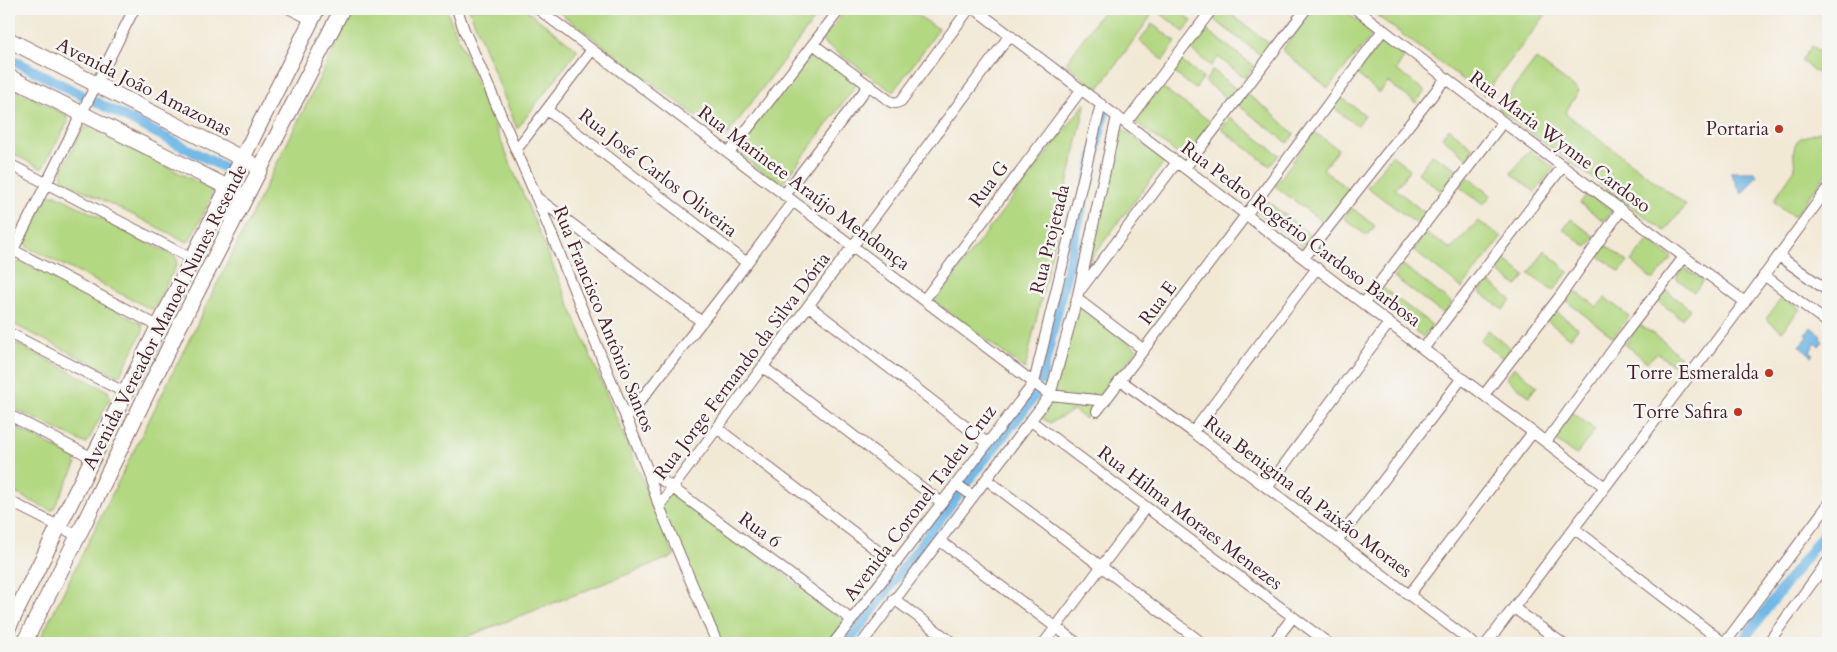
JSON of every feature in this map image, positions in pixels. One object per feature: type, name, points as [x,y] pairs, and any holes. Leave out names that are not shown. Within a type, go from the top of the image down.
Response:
[{"type":"street","points":[[134,9],[10,252],[158,326]]},
{"type":"street","points":[[290,9],[314,14]]},
{"type":"street","name":"Avenida Vereador Manoel Nunes Resende","points":[[24,643],[179,327],[342,9]]},
{"type":"street","name":"Rua Francisco Antônio Santos","points":[[457,9],[464,30],[536,196],[646,469],[659,506],[717,643]]},
{"type":"street","name":"Rua Marinete Araújo Mendonça","points":[[538,9],[1050,395]]},
{"type":"street","points":[[729,153],[840,9]]},
{"type":"street","points":[[813,44],[891,102],[900,102],[969,9]]},
{"type":"street","name":"Rua Pedro Rogério Cardoso Barbosa","points":[[975,9],[1605,487]]},
{"type":"street","points":[[1126,123],[1212,9]]},
{"type":"street","points":[[1185,168],[1306,9]]},
{"type":"street","name":"Rua Maria Wynne Cardoso","points":[[1356,9],[1503,122],[1746,302]]},
{"type":"street","name":"Avenida Vereador Manoel Nunes Resende","points":[[9,626],[314,14]]},
{"type":"street","name":"Rua E","points":[[1097,411],[1383,30]]},
{"type":"street","name":"Rua Jorge Fernando da Silva Dória","points":[[659,506],[1010,35]]},
{"type":"street","name":"Avenida João Amazonas","points":[[9,40],[261,168]]},
{"type":"street","points":[[516,150],[592,50]]},
{"type":"street","points":[[9,77],[247,197]]},
{"type":"street","points":[[1304,258],[1446,78]]},
{"type":"street","points":[[784,195],[869,85]]},
{"type":"street","name":"Rua G","points":[[924,300],[1082,90]]},
{"type":"street","name":"Rua Projetada","points":[[1034,383],[1101,104]]},
{"type":"street","name":"Rua José Carlos Oliveira","points":[[547,110],[747,263]]},
{"type":"street","name":"Rua Projetada","points":[[1050,395],[1077,296],[1117,116]]},
{"type":"street","points":[[1364,303],[1503,122]]},
{"type":"street","points":[[1144,350],[1077,296],[1176,162]]},
{"type":"street","points":[[9,164],[192,259]]},
{"type":"street","points":[[1423,349],[1563,166]]},
{"type":"street","points":[[1487,643],[1746,302],[1828,188]]},
{"type":"street","points":[[536,196],[702,322]]},
{"type":"street","points":[[626,419],[793,201]]},
{"type":"street","points":[[1484,395],[1561,295],[1621,210]]},
{"type":"street","points":[[1779,256],[1828,291]]},
{"type":"street","points":[[1546,442],[1617,344],[1684,257]]},
{"type":"street","points":[[1193,432],[1317,268]]},
{"type":"street","points":[[1764,275],[1828,323]]},
{"type":"street","points":[[808,306],[987,443]]},
{"type":"street","points":[[1267,488],[1389,323]]},
{"type":"street","points":[[9,333],[124,392]]},
{"type":"street","points":[[763,367],[942,503]]},
{"type":"street","points":[[1337,541],[1462,378]]},
{"type":"street","name":"Rua Benigina da Paixão Moraes","points":[[1120,380],[1193,432],[1473,643]]},
{"type":"street","name":"Avenida Coronel Tadeu Cruz","points":[[834,643],[1034,383]]},
{"type":"street","points":[[1050,395],[1105,401]]},
{"type":"street","name":"Avenida Coronel Tadeu Cruz","points":[[862,643],[1050,395]]},
{"type":"street","points":[[9,415],[92,458]]},
{"type":"street","name":"Rua Hilma Moraes Menezes","points":[[1031,421],[1328,643]]},
{"type":"street","points":[[717,428],[895,564]]},
{"type":"street","points":[[1409,595],[1532,432]]},
{"type":"street","name":"Rua 6","points":[[646,469],[852,620]]},
{"type":"street","points":[[986,479],[1202,643]]},
{"type":"street","points":[[956,484],[973,496]]},
{"type":"street","points":[[9,501],[78,536]]},
{"type":"street","points":[[1575,529],[1724,643],[1828,505]]},
{"type":"street","points":[[1044,643],[1146,507]]},
{"type":"street","points":[[940,541],[1077,643]]},
{"type":"street","points":[[1768,643],[1828,561]]},
{"type":"street","points":[[894,599],[953,643]]},
{"type":"street","points":[[1514,608],[1562,643]]},
{"type":"street","points":[[1274,643],[1293,617]]},
{"type":"green space","points":[[354,9],[446,9],[674,556],[451,643],[38,643]]},
{"type":"green space","points":[[469,9],[525,9],[578,50],[517,129]]},
{"type":"green space","points":[[555,9],[822,9],[725,138]]},
{"type":"green space","points":[[847,9],[912,9],[910,11],[939,29],[893,92],[821,41]]},
{"type":"green space","points":[[1104,9],[1156,9],[1097,91],[1066,63]]},
{"type":"green space","points":[[1164,9],[1176,9],[1192,21],[1184,32],[1160,13]]},
{"type":"green space","points":[[1220,9],[1224,9],[1270,44],[1262,56],[1212,18]]},
{"type":"green space","points":[[1314,9],[1342,9],[1374,33],[1328,88],[1282,50]]},
{"type":"green space","points":[[1368,9],[1550,9],[1484,95]]},
{"type":"green space","points":[[1152,24],[1176,42],[1163,60],[1140,41]]},
{"type":"green space","points":[[1205,29],[1254,66],[1245,78],[1218,57],[1211,66],[1189,48]]},
{"type":"green space","points":[[1384,39],[1405,56],[1396,70],[1425,91],[1416,103],[1388,82],[1379,93],[1357,74]]},
{"type":"green space","points":[[1812,46],[1828,58],[1828,76],[1825,79],[1801,61]]},
{"type":"green space","points":[[815,51],[857,84],[781,186],[734,150]]},
{"type":"green space","points":[[1536,59],[1579,91],[1565,113],[1686,205],[1665,231],[1498,109]]},
{"type":"green space","points":[[1180,60],[1203,78],[1195,89],[1172,71]]},
{"type":"green space","points":[[1213,70],[1236,89],[1228,99],[1205,81]]},
{"type":"green space","points":[[9,86],[66,115],[68,122],[41,168],[9,152]]},
{"type":"green space","points":[[1161,87],[1211,122],[1184,159],[1134,121]]},
{"type":"green space","points":[[1247,94],[1272,113],[1294,134],[1288,143],[1238,105]]},
{"type":"green space","points":[[1341,97],[1365,115],[1357,126],[1333,107]]},
{"type":"green space","points":[[1086,102],[1025,369],[934,301]]},
{"type":"green space","points":[[1230,117],[1279,155],[1270,166],[1221,129]]},
{"type":"green space","points":[[1828,126],[1828,171],[1794,217],[1775,203],[1775,198],[1795,169],[1794,155],[1797,141]]},
{"type":"green space","points":[[86,127],[211,189],[212,197],[189,241],[187,242],[63,180],[61,172],[82,130]]},
{"type":"green space","points":[[1120,127],[1165,161],[1089,261]]},
{"type":"green space","points":[[1449,128],[1473,148],[1467,158],[1442,137]]},
{"type":"green space","points":[[1314,132],[1338,149],[1323,169],[1349,190],[1324,223],[1275,186]]},
{"type":"green space","points":[[1530,150],[1554,168],[1535,192],[1511,173]]},
{"type":"green space","points":[[1432,154],[1457,169],[1441,191],[1418,173]]},
{"type":"green space","points":[[1392,155],[1410,169],[1395,189],[1425,213],[1417,224],[1367,187]]},
{"type":"green space","points":[[1468,177],[1491,195],[1483,205],[1460,187]]},
{"type":"green space","points":[[1588,193],[1612,211],[1604,221],[1580,203]]},
{"type":"green space","points":[[56,195],[176,257],[177,264],[154,308],[151,309],[27,247],[25,240],[46,197]]},
{"type":"green space","points":[[1263,198],[1312,236],[1303,247],[1254,209]]},
{"type":"green space","points":[[1352,208],[1375,226],[1367,236],[1344,218]]},
{"type":"green space","points":[[1571,219],[1595,237],[1587,247],[1563,229]]},
{"type":"green space","points":[[1478,221],[1502,237],[1462,288],[1413,250],[1425,233],[1451,249]]},
{"type":"green space","points":[[1649,240],[1672,258],[1653,280],[1631,261]]},
{"type":"green space","points":[[1604,244],[1628,262],[1620,272],[1596,254]]},
{"type":"green space","points":[[1545,250],[1568,272],[1553,291],[1529,274]]},
{"type":"green space","points":[[1502,257],[1525,276],[1517,286],[1493,268]]},
{"type":"green space","points":[[22,262],[142,324],[143,331],[120,375],[117,376],[9,322],[9,271],[12,264]]},
{"type":"green space","points":[[1403,265],[1452,303],[1443,314],[1394,277]]},
{"type":"green space","points":[[1684,267],[1703,281],[1694,292],[1676,278]]},
{"type":"green space","points":[[1488,281],[1511,300],[1503,310],[1480,292]]},
{"type":"green space","points":[[1383,288],[1432,325],[1423,337],[1374,299]]},
{"type":"green space","points":[[1573,289],[1597,307],[1605,298],[1629,316],[1613,337],[1565,300]]},
{"type":"green space","points":[[1666,290],[1690,309],[1682,319],[1658,301]]},
{"type":"green space","points":[[1783,296],[1800,309],[1782,331],[1766,319]]},
{"type":"green space","points":[[1079,306],[1137,349],[1085,419],[1074,410],[1050,423],[1039,416]]},
{"type":"green space","points":[[1554,310],[1578,328],[1570,338],[1546,320]]},
{"type":"green space","points":[[1640,325],[1666,343],[1682,359],[1683,372],[1657,353],[1647,362],[1625,344]]},
{"type":"green space","points":[[1488,330],[1512,349],[1504,359],[1480,341]]},
{"type":"green space","points":[[9,340],[108,391],[110,398],[87,443],[9,406]]},
{"type":"green space","points":[[1514,367],[1537,386],[1529,396],[1506,378]]},
{"type":"green space","points":[[1572,412],[1595,430],[1576,455],[1553,439]]},
{"type":"green space","points":[[9,424],[75,458],[76,465],[53,510],[9,490]]},
{"type":"green space","points":[[673,488],[844,621],[828,643],[717,643],[659,506]]},
{"type":"water","points":[[1730,172],[1754,172],[1757,175],[1742,194]]},
{"type":"water","points":[[1811,327],[1821,336],[1820,338],[1823,341],[1819,346],[1816,343],[1810,351],[1814,354],[1812,356],[1800,346],[1808,337],[1806,335]]},
{"type":"waterway","points":[[9,58],[82,95]]},
{"type":"waterway","points":[[96,102],[225,168]]},
{"type":"waterway","points":[[1041,381],[1104,114]]},
{"type":"waterway","points":[[967,482],[1035,396]]},
{"type":"waterway","points":[[848,643],[957,496]]},
{"type":"waterway","points":[[1741,643],[1828,528]]},
{"type":"place","name":"Portaria","points":[[1779,129]]},
{"type":"place","name":"Torre Esmeralda","points":[[1769,373]]},
{"type":"place","name":"Torre Safira","points":[[1738,412]]}]
